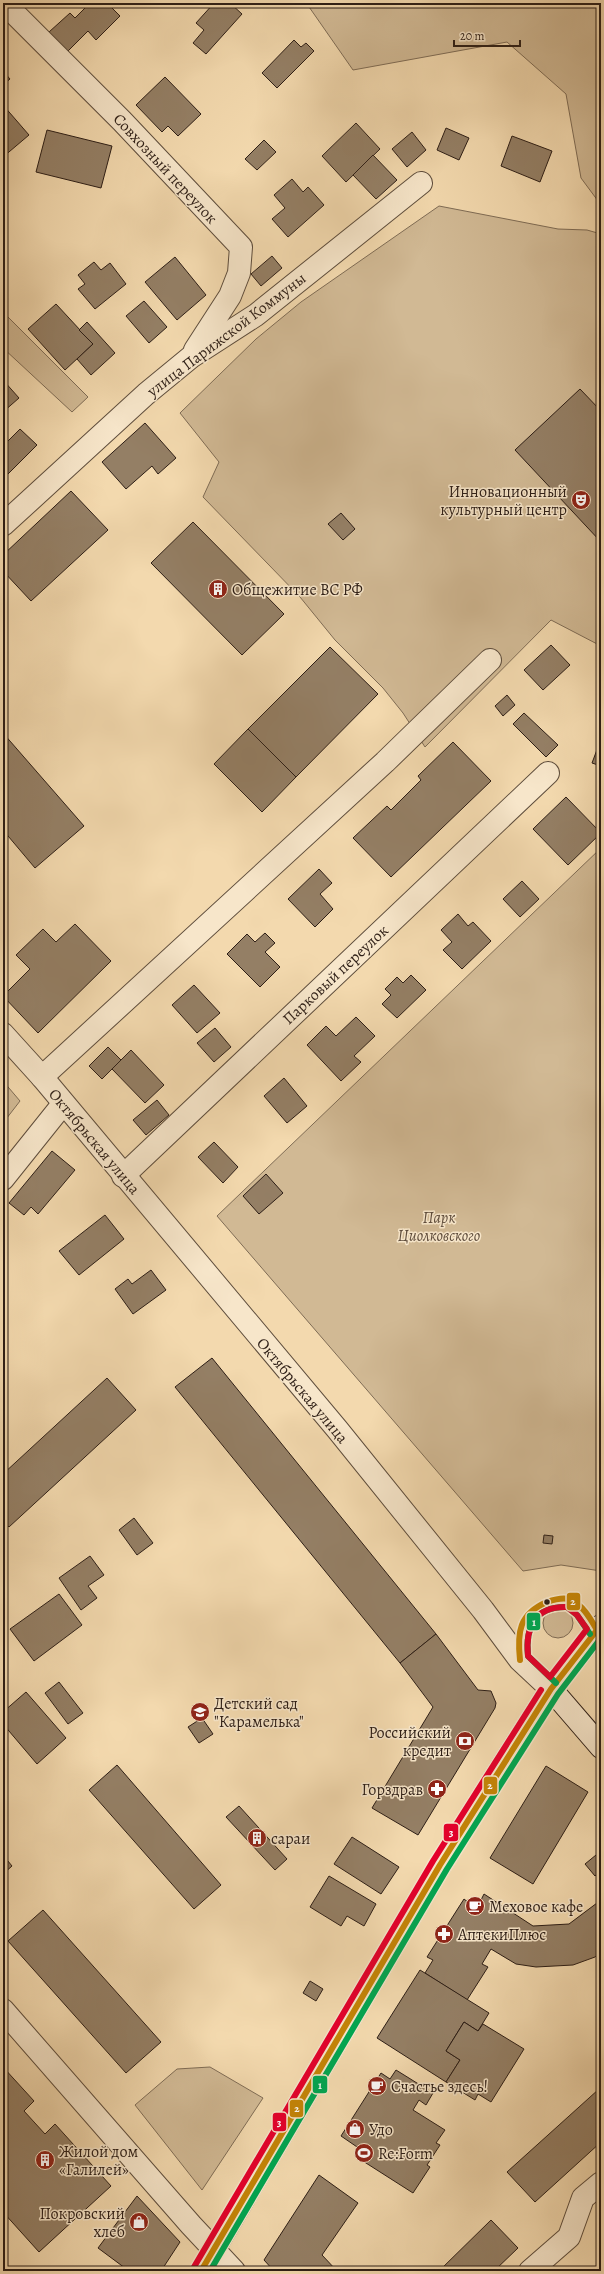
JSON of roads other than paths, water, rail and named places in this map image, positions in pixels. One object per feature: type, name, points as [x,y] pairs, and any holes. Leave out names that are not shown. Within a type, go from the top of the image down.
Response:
[{"type":"street","name":"Совхозный переулок","points":[[4,3],[122,121],[241,247],[239,272],[230,296],[191,357]]},
{"type":"street","name":"улица Парижской Коммуны","points":[[3,525],[146,394],[191,357],[256,315],[421,183]]},
{"type":"street","points":[[42,1077],[385,762],[490,660]]},
{"type":"street","name":"Парковый переулок","points":[[123,1176],[548,773]]},
{"type":"street","name":"Октябрьская улица","points":[[3,1034],[42,1077],[123,1176],[337,1429],[483,1610],[520,1660],[551,1689],[601,1747]]},
{"type":"street","points":[[3,1179],[63,1104]]},
{"type":"street","points":[[201,2271],[213,2247],[366,1992],[440,1865],[551,1689],[601,1626]]},
{"type":"street","points":[[3,2010],[191,2225],[234,2271]]},
{"type":"street","points":[[530,2271],[569,2237],[583,2198],[601,2183]]},
{"type":"place","name":"Инновационный культурный центр","points":[[581,500]]},
{"type":"place","name":"Общежитие ВС РФ","points":[[218,589]]},
{"type":"place","name":"Детский сад \"Карамелька\"","points":[[200,1712]]},
{"type":"place","name":"Российский кредит","points":[[465,1741]]},
{"type":"place","name":"Горздрав","points":[[437,1789]]},
{"type":"place","name":"сараи","points":[[257,1838]]},
{"type":"place","name":"Меховое кафе","points":[[475,1906]]},
{"type":"place","name":"АптекиПлюс","points":[[444,1934]]},
{"type":"place","name":"Счастье здесь!","points":[[377,2086]]},
{"type":"place","name":"Удо","points":[[355,2129]]},
{"type":"place","name":"Re:Form","points":[[364,2153]]},
{"type":"place","name":"Жилой дом «Галилей»","points":[[45,2160]]},
{"type":"place","name":"Покровский хлеб","points":[[139,2222]]},
{"type":"park label","name":"Парк Циолковского","points":[[439,1226]]}]
